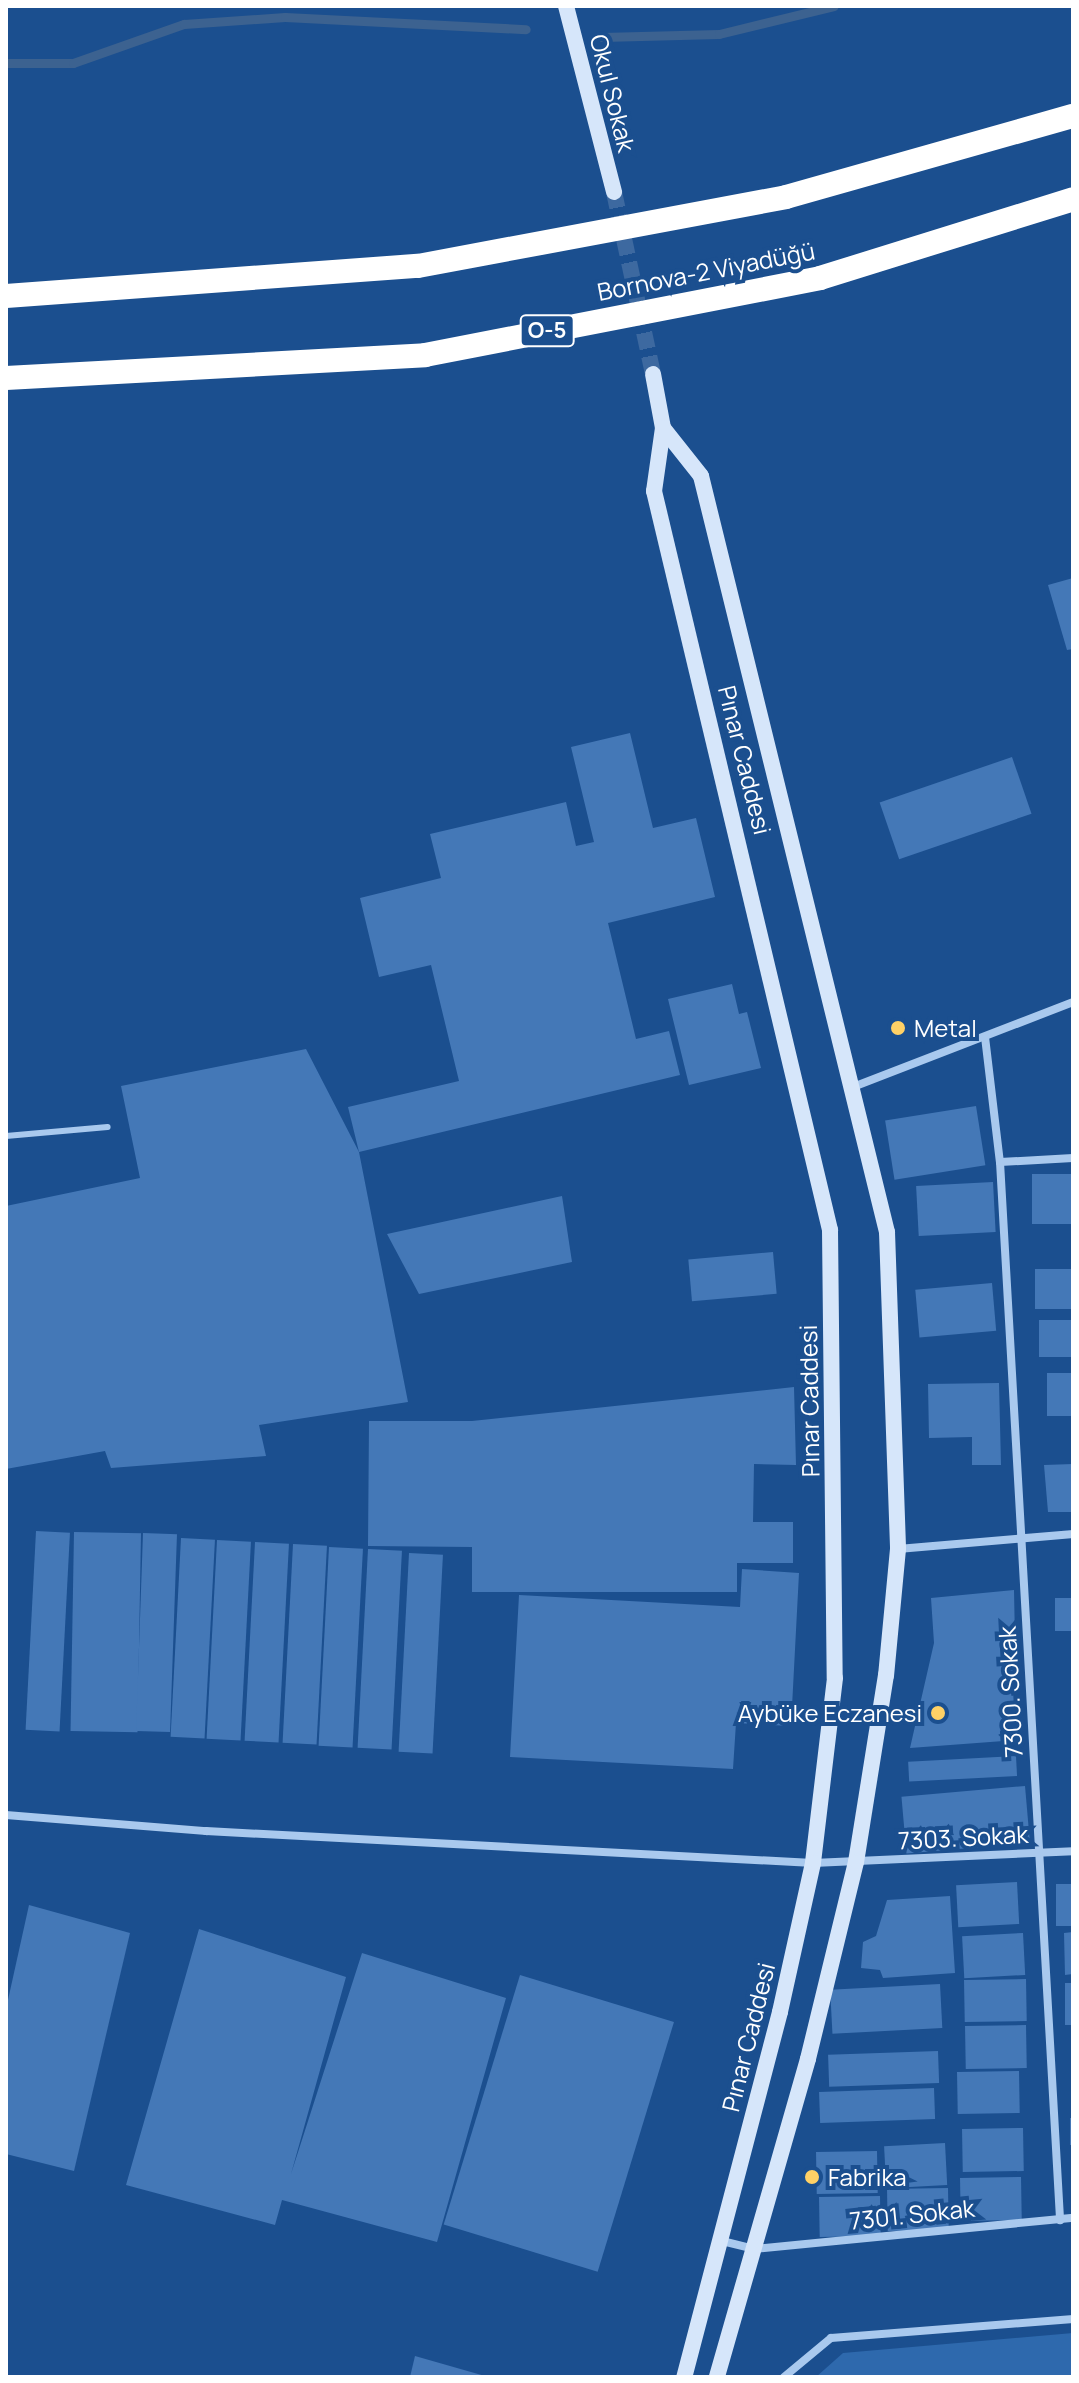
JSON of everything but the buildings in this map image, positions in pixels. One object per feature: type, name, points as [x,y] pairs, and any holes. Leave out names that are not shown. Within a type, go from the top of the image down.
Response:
[{"type":"highway","points":[[6,296],[418,266],[786,197],[1073,116]]},
{"type":"highway","name":"Bornova-2 Viyadüğü","points":[[6,378],[425,355],[820,278],[1073,199]]},
{"type":"main road","name":"Okul Sokak","points":[[566,6],[614,192]]},
{"type":"main road","name":"Pınar Caddesi","points":[[653,374],[663,428],[654,491],[830,1230],[835,1678],[813,1863],[722,2241],[684,2377]]},
{"type":"main road","name":"Pınar Caddesi","points":[[663,428],[701,476],[887,1232],[898,1549],[886,1675],[856,1862],[717,2377]]},
{"type":"street","points":[[853,1087],[1073,1002]]},
{"type":"street","name":"7300. Sokak","points":[[985,1037],[1000,1162],[1060,2220]]},
{"type":"street","points":[[1000,1162],[1073,1158]]},
{"type":"street","points":[[898,1549],[1073,1534]]},
{"type":"street","name":"7303. Sokak","points":[[6,1815],[206,1831],[813,1863],[1073,1851]]},
{"type":"street","name":"7301. Sokak","points":[[722,2241],[754,2249],[1073,2218]]},
{"type":"street","points":[[784,2377],[831,2338],[1073,2319]]},
{"type":"lane","points":[[6,1136],[108,1127]]},
{"type":"shaded area","points":[[1073,2333],[1073,2377],[816,2377],[843,2353]]},
{"type":"waterway","points":[[602,37],[719,34],[834,6]]},
{"type":"waterway","points":[[6,63],[73,63],[184,24],[285,17],[526,29]]},
{"type":"tunnel","points":[[614,192],[653,374]]},
{"type":"place","name":"Metal","points":[[898,1028]]},
{"type":"place","name":"Aybüke Eczanesi","points":[[938,1713]]},
{"type":"place","name":"Fabrika","points":[[812,2177]]}]
